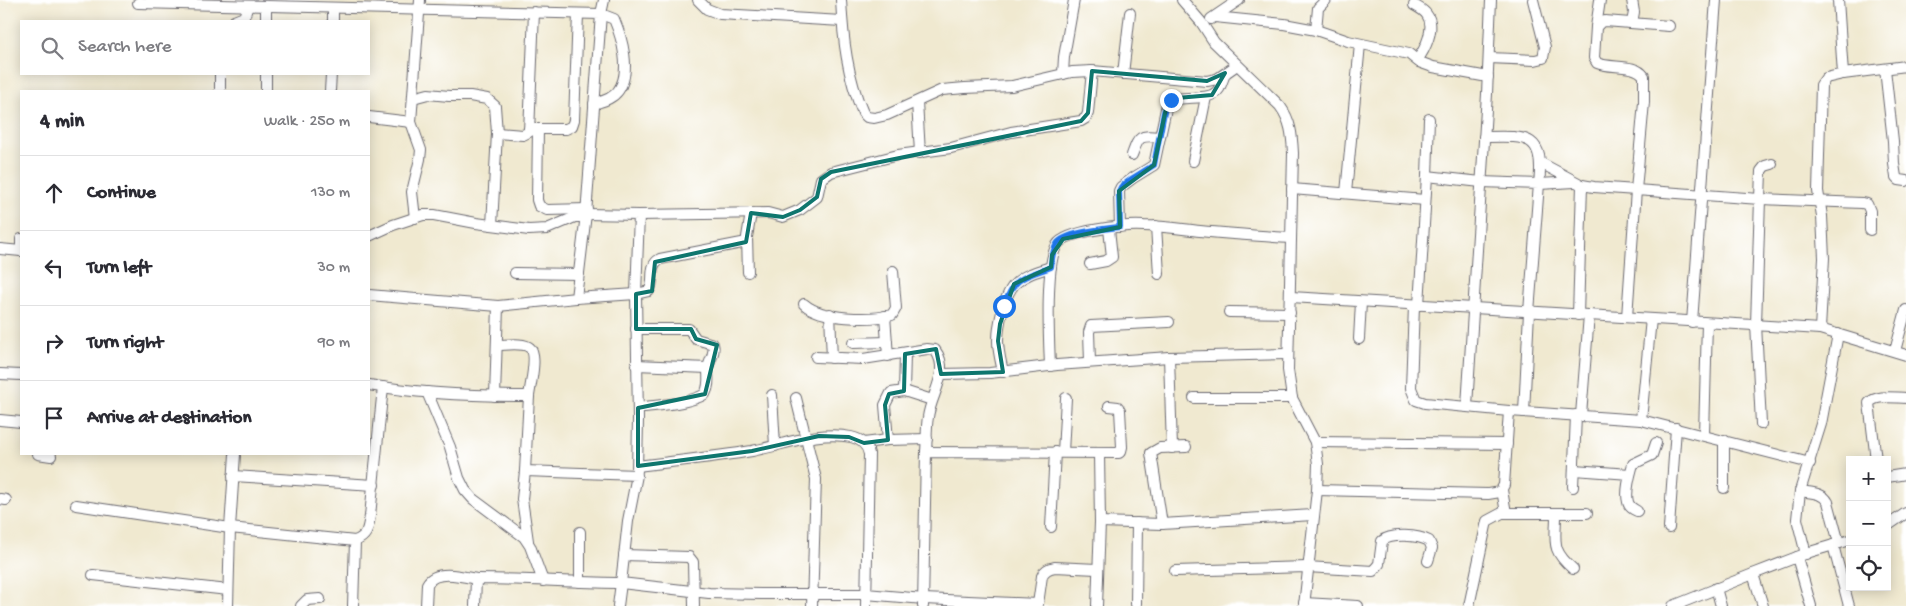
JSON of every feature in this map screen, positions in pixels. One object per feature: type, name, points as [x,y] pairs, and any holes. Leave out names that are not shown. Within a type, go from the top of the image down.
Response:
[{"type":"street","points":[[576,298],[586,214],[601,14],[604,0]]},
{"type":"street","points":[[698,0],[706,9],[720,14],[842,21]]},
{"type":"street","points":[[841,0],[849,74],[855,95],[867,117],[887,116],[942,90],[1012,86],[1064,74],[1092,71],[1207,81],[1217,79],[1237,65]]},
{"type":"street","points":[[1064,74],[1064,57],[1074,0]]},
{"type":"street","points":[[1182,0],[1201,22],[1214,42],[1280,106],[1289,120],[1292,137],[1292,189],[1291,297],[1287,354],[1292,398],[1315,442],[1318,464],[1317,490],[1304,605],[1358,606]]},
{"type":"street","points":[[1201,22],[1215,17],[1239,0]]},
{"type":"street","points":[[1316,30],[1318,8],[1326,0]]},
{"type":"street","points":[[1467,406],[1488,77],[1491,0]]},
{"type":"street","points":[[1489,58],[1535,60],[1543,58],[1546,47],[1532,0]]},
{"type":"street","points":[[1600,0],[1594,58],[1598,64],[1632,68],[1639,70],[1644,76],[1644,102],[1627,317]]},
{"type":"street","points":[[1632,0],[1634,12],[1632,23]]},
{"type":"street","points":[[1692,322],[1716,0]]},
{"type":"street","points":[[1838,0],[1843,74]]},
{"type":"street","points":[[138,3],[252,4],[333,8],[420,5],[601,14],[614,19],[620,35],[625,67],[623,81],[619,90],[608,100],[594,104]]},
{"type":"street","points":[[236,20],[244,17],[252,4]]},
{"type":"street","points":[[415,218],[412,192],[421,150],[411,122],[420,5]]},
{"type":"street","points":[[1414,5],[1425,12],[1430,22],[1426,46],[1417,60]]},
{"type":"street","points":[[266,6],[266,20]]},
{"type":"street","points":[[333,8],[333,20]]},
{"type":"street","points":[[534,12],[534,129],[537,200],[539,206],[547,210],[586,214],[768,213],[783,217],[788,216],[800,210],[817,197],[821,179],[830,172],[898,155],[951,148],[1011,132],[1081,121],[1086,118],[1088,113],[1092,71]]},
{"type":"street","points":[[498,133],[523,135],[534,129],[570,128],[574,120],[578,14]]},
{"type":"street","points":[[1123,74],[1130,14]]},
{"type":"street","points":[[1215,17],[1284,24],[1316,30],[1360,44],[1409,54],[1433,67],[1488,77]]},
{"type":"street","points":[[1596,27],[1605,21],[1669,26]]},
{"type":"street","points":[[1346,193],[1360,44]]},
{"type":"street","points":[[1820,329],[1824,258],[1822,216],[1819,200],[1821,85],[1826,78],[1843,74],[1906,66]]},
{"type":"street","points":[[1885,69],[1895,172],[1899,180],[1906,181]]},
{"type":"street","points":[[1090,264],[1106,261],[1112,257],[1119,191],[1124,184],[1154,165],[1167,104],[1177,98],[1212,95],[1219,89],[1225,73]]},
{"type":"street","points":[[220,75],[220,90]]},
{"type":"street","points":[[266,75],[266,90]]},
{"type":"street","points":[[330,90],[331,75]]},
{"type":"street","points":[[413,98],[428,94],[470,96],[487,99],[495,106],[497,110],[498,133],[492,225]]},
{"type":"street","points":[[1194,161],[1206,97]]},
{"type":"street","points":[[917,102],[920,153]]},
{"type":"street","points":[[370,117],[411,122]]},
{"type":"street","points":[[1429,119],[1427,176],[1411,388],[1416,400],[1425,403],[1509,411],[1641,420],[1810,463]]},
{"type":"street","points":[[1484,137],[1507,136],[1527,139],[1537,148],[1541,163],[1529,312],[1524,412]]},
{"type":"street","points":[[1132,155],[1138,139],[1141,137],[1160,137]]},
{"type":"street","points":[[1541,163],[1579,183]]},
{"type":"street","points":[[1761,424],[1756,324],[1761,171],[1765,166],[1772,164]]},
{"type":"street","points":[[1427,176],[1481,182],[1579,183],[1636,190],[1867,204],[1870,211],[1870,230]]},
{"type":"street","points":[[1578,315],[1579,183]]},
{"type":"street","points":[[1292,189],[1425,200]]},
{"type":"street","points":[[748,272],[747,242],[751,213]]},
{"type":"street","points":[[370,236],[415,218],[434,215],[536,230],[546,229],[586,214]]},
{"type":"street","points":[[618,606],[637,470],[636,294],[639,215]]},
{"type":"street","points":[[1050,366],[1048,326],[1052,254],[1062,239],[1114,228],[1156,226],[1291,238]]},
{"type":"street","points":[[1156,226],[1159,274]]},
{"type":"street","points":[[370,295],[498,306],[636,294],[650,290],[653,266],[660,259],[747,242]]},
{"type":"street","points":[[0,249],[20,251]]},
{"type":"street","points":[[1004,372],[998,341],[1002,315],[1009,291],[1023,277],[1051,267]]},
{"type":"street","points":[[804,304],[812,310],[856,318],[892,315],[896,308],[893,271]]},
{"type":"street","points":[[515,273],[579,274]]},
{"type":"street","points":[[1291,297],[1820,329],[1906,355]]},
{"type":"street","points":[[1359,340],[1361,302]]},
{"type":"street","points":[[495,396],[498,306]]},
{"type":"street","points":[[1895,351],[1906,310]]},
{"type":"street","points":[[1229,312],[1290,313]]},
{"type":"street","points":[[830,314],[832,358]]},
{"type":"street","points":[[885,316],[888,356]]},
{"type":"street","points":[[1572,487],[1590,316]]},
{"type":"street","points":[[1641,420],[1651,319]]},
{"type":"street","points":[[1090,362],[1088,332],[1091,326],[1168,322]]},
{"type":"street","points":[[1704,435],[1707,323]]},
{"type":"street","points":[[636,329],[689,329],[696,339],[710,343],[714,347],[708,368],[708,389],[705,394],[700,397],[638,408]]},
{"type":"street","points":[[1811,606],[1801,556],[1797,520],[1800,491],[1810,463],[1826,399],[1838,334]]},
{"type":"street","points":[[853,343],[887,342]]},
{"type":"street","points":[[498,345],[526,346],[533,352],[522,499],[528,542],[543,581]]},
{"type":"street","points":[[816,357],[863,359],[905,354],[927,349],[936,350],[942,364],[941,374],[928,416],[924,602]]},
{"type":"street","points":[[904,392],[905,354]]},
{"type":"street","points":[[941,374],[1004,372],[1090,362],[1169,357],[1287,354]]},
{"type":"street","points":[[1169,357],[1172,448]]},
{"type":"street","points":[[636,365],[708,368]]},
{"type":"street","points":[[0,374],[20,375]]},
{"type":"street","points":[[370,385],[427,392],[529,396]]},
{"type":"street","points":[[76,505],[230,528],[355,541],[364,537],[367,532],[374,485],[383,387]]},
{"type":"street","points":[[427,392],[450,447],[459,478],[465,490],[473,499],[528,542]]},
{"type":"street","points":[[888,440],[885,405],[891,393],[904,392],[932,400]]},
{"type":"street","points":[[772,395],[775,446]]},
{"type":"street","points":[[796,398],[816,479],[812,606]]},
{"type":"street","points":[[1051,527],[1058,452],[1066,398]]},
{"type":"street","points":[[1194,398],[1292,398]]},
{"type":"street","points":[[1876,456],[1869,403],[1873,399],[1879,398],[1906,398]]},
{"type":"street","points":[[926,452],[1119,452],[1122,447],[1120,410],[1118,407],[1110,406]]},
{"type":"street","points":[[1506,514],[1502,490],[1504,485],[1509,411]]},
{"type":"street","points":[[0,420],[20,422]]},
{"type":"street","points":[[1669,528],[1676,428]]},
{"type":"street","points":[[525,471],[637,470],[775,446],[819,436],[841,436],[859,439],[864,443],[869,454],[870,484],[866,606]]},
{"type":"street","points":[[864,443],[927,439]]},
{"type":"street","points":[[1724,440],[1724,488]]},
{"type":"street","points":[[1315,442],[1507,444]]},
{"type":"street","points":[[1637,511],[1630,507],[1628,502],[1630,474],[1633,464],[1652,455],[1656,443]]},
{"type":"street","points":[[1162,524],[1152,454],[1160,448],[1186,447]]},
{"type":"street","points":[[1097,606],[1100,522],[1099,453]]},
{"type":"street","points":[[45,455],[52,456]]},
{"type":"street","points":[[228,606],[230,528],[235,455]]},
{"type":"street","points":[[1574,470],[1630,474]]},
{"type":"street","points":[[1891,476],[1906,474]]},
{"type":"street","points":[[233,476],[374,485]]},
{"type":"street","points":[[1317,490],[1488,494],[1495,494],[1502,490]]},
{"type":"street","points":[[1800,491],[1820,495],[1825,497],[1828,502],[1841,543],[1849,606]]},
{"type":"street","points":[[1469,606],[1487,521],[1497,515],[1506,514],[1587,513]]},
{"type":"street","points":[[1891,523],[1906,513]]},
{"type":"street","points":[[1556,514],[1557,551],[1562,559],[1573,569]]},
{"type":"street","points":[[1100,522],[1162,524],[1313,515]]},
{"type":"street","points":[[1136,604],[1137,523]]},
{"type":"street","points":[[580,532],[580,582]]},
{"type":"street","points":[[1175,571],[1307,567],[1373,570],[1379,564],[1382,541],[1393,536],[1420,538],[1429,541],[1432,548],[1428,561]]},
{"type":"street","points":[[353,606],[355,541]]},
{"type":"street","points":[[1673,606],[1801,556],[1841,543]]},
{"type":"street","points":[[624,555],[689,557],[693,562],[694,606]]},
{"type":"street","points":[[426,606],[427,584],[434,577],[454,575],[476,578],[621,583],[694,591],[760,594],[866,594],[924,602],[1038,605],[1043,572],[1049,568],[1097,569]]},
{"type":"street","points":[[1753,574],[1763,606]]},
{"type":"street","points":[[92,575],[228,590]]},
{"type":"street","points":[[475,606],[476,578]]},
{"type":"street","points":[[1716,588],[1721,606]]},
{"type":"street","points":[[760,594],[760,606]]},
{"type":"street","points":[[301,606],[307,600],[320,599]]},
{"type":"highlighted area","points":[[1092,71],[1207,81],[1225,73],[1212,95],[1177,98],[1167,104],[1154,165],[1119,191],[1120,227],[1063,239],[1052,255],[1051,267],[1014,284],[1000,324],[998,341],[1003,372],[941,374],[936,349],[905,354],[904,391],[889,394],[885,405],[888,440],[864,443],[849,437],[819,436],[752,451],[638,466],[638,408],[705,394],[717,345],[696,339],[691,329],[636,329],[636,294],[652,291],[655,262],[746,242],[751,213],[783,217],[800,210],[817,197],[821,179],[831,172],[1081,121],[1088,113]]},
{"type":"route","points":[[1004,306],[1009,291],[1014,284],[1023,277],[1051,267],[1052,254],[1062,239],[1092,231],[1120,227],[1119,191],[1124,184],[1152,168],[1156,162],[1165,107],[1171,100]]}]
